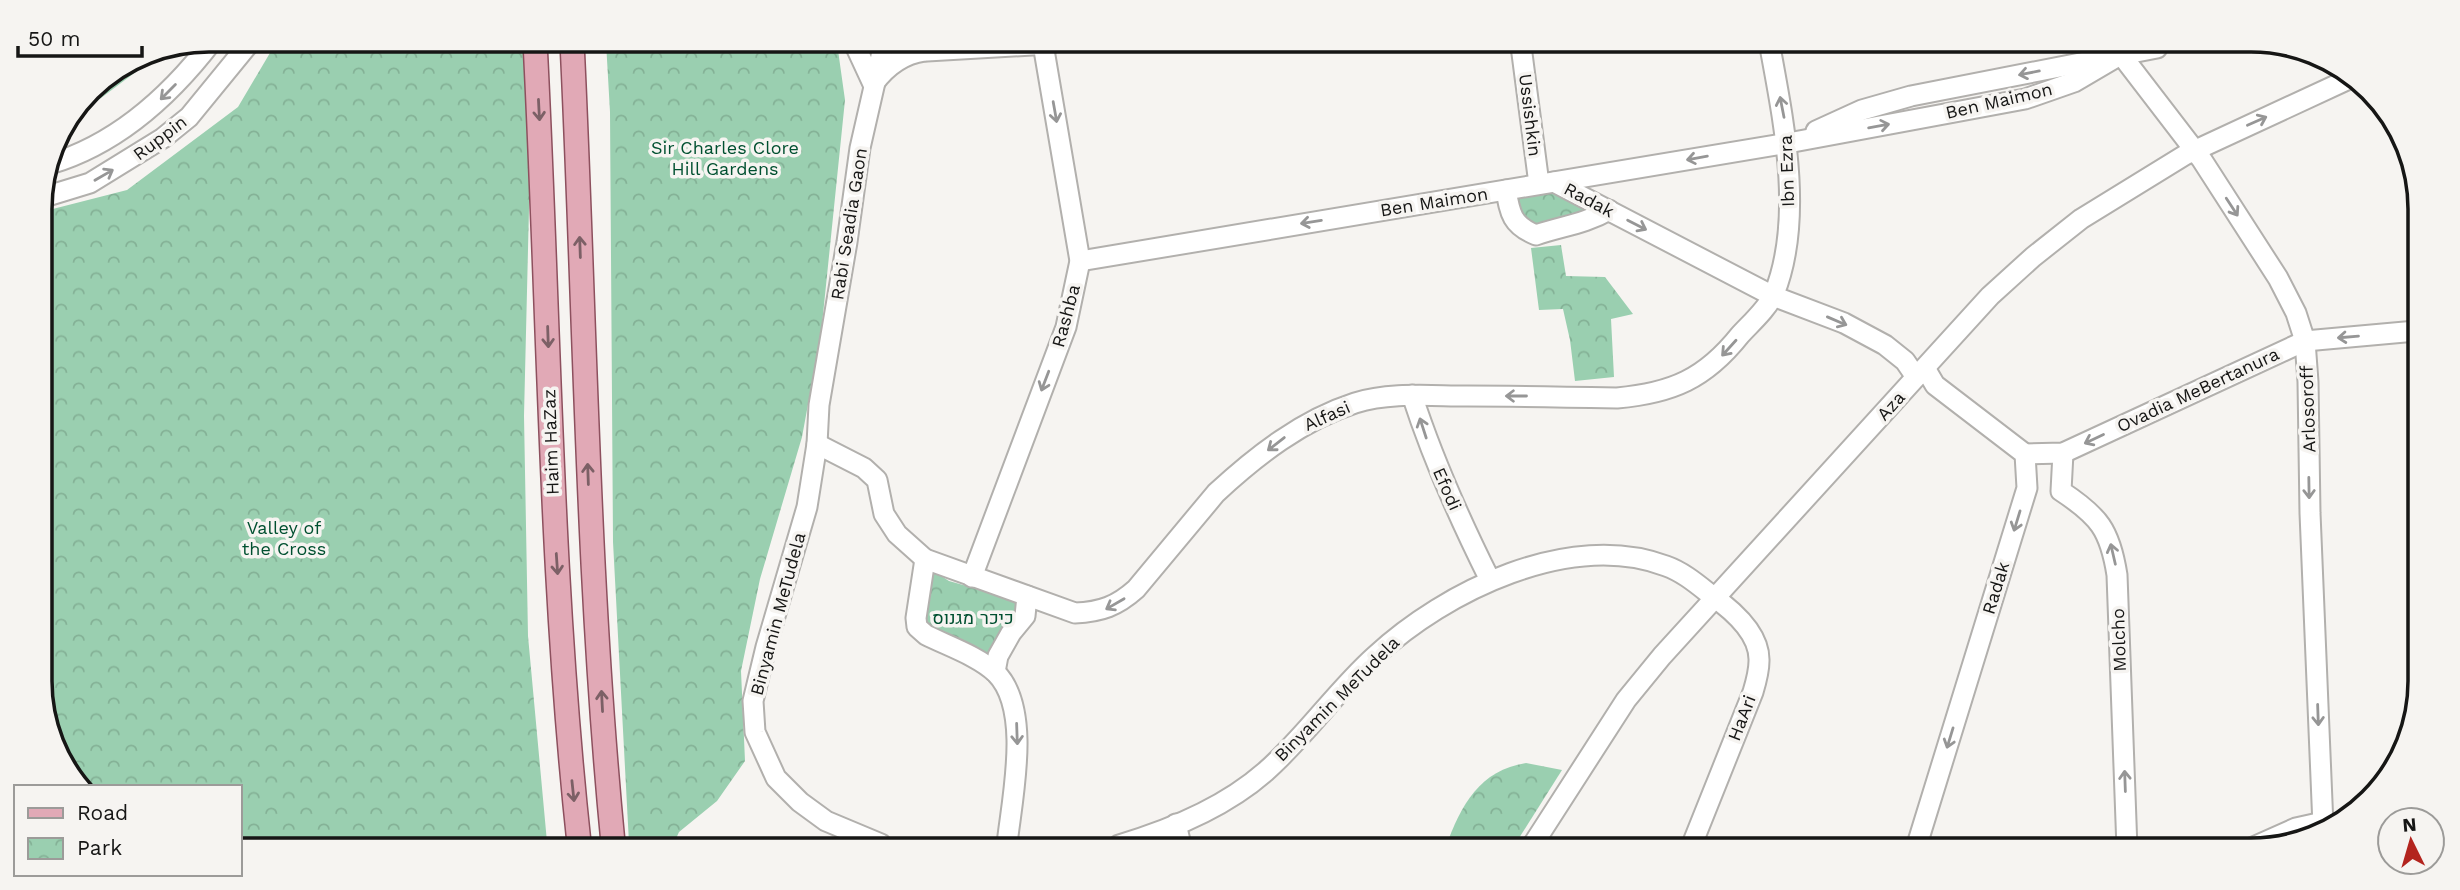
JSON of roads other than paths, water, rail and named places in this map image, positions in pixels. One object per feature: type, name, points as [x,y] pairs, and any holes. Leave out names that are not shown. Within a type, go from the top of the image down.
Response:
[{"type":"main road","name":"Haim HaZaz","points":[[536,53],[547,294],[552,496],[578,838]]},
{"type":"main road","name":"Haim HaZaz","points":[[572,53],[589,509],[613,838]]},
{"type":"street","name":"Ussishkin","points":[[1522,52],[1547,183]]},
{"type":"street","name":"Ibn Ezra","points":[[1771,52],[1788,143],[1785,252],[1773,296]]},
{"type":"street","name":"Ben Maimon","points":[[1080,261],[1788,143],[2025,99],[2074,82],[2116,52]]},
{"type":"street","name":"Arlosoroff","points":[[2119,52],[2195,149],[2278,278],[2296,313],[2305,341],[2323,819]]},
{"type":"street","name":"Ruppin","points":[[61,159],[100,143],[144,113],[167,94],[202,53]]},
{"type":"street","name":"Ruppin","points":[[53,194],[90,183],[163,138],[189,117],[241,53]]},
{"type":"street","points":[[858,53],[873,84],[881,73],[913,53]]},
{"type":"street","name":"Rabi Seadia Gaon","points":[[819,405],[860,148],[881,53]]},
{"type":"street","name":"Rashba","points":[[972,577],[1066,327],[1080,261],[1044,53]]},
{"type":"street","name":"Aza","points":[[1538,837],[1626,701],[1662,656],[1990,296],[2081,219],[2195,149],[2342,82]]},
{"type":"street","name":"Radak","points":[[1547,183],[1609,210],[1773,296],[1844,323],[1885,345],[2025,454],[2027,488],[1919,837]]},
{"type":"street","points":[[1506,190],[1510,215],[1517,224],[1536,235],[1564,226],[1590,222],[1609,210]]},
{"type":"street","name":"Alfasi","points":[[925,558],[1075,613],[1093,612],[1121,603],[1151,572],[1216,493],[1285,437],[1324,416],[1357,403],[1412,395],[1617,398],[1666,390],[1711,367],[1729,350],[1773,296]]},
{"type":"street","name":"Ovadia MeBertanura","points":[[2025,454],[2063,453],[2305,341],[2408,332]]},
{"type":"street","name":"Efodi","points":[[1412,395],[1434,461],[1490,580]]},
{"type":"street","name":"Binyamin MeTudela","points":[[819,405],[817,444],[807,507],[756,684],[753,701],[755,732],[776,778],[800,802],[826,821],[866,838]]},
{"type":"street","points":[[817,444],[864,468],[877,481],[884,514],[897,534],[925,558],[917,627],[926,635],[995,672],[1011,694],[1018,739],[1008,838]]},
{"type":"street","points":[[2027,488],[2061,491],[2063,453]]},
{"type":"street","name":"Molcho","points":[[2061,491],[2094,516],[2107,534],[2113,552],[2117,575],[2127,837]]},
{"type":"street","name":"Binyamin MeTudela","points":[[1144,838],[1195,816],[1266,772],[1373,657],[1396,637],[1490,580],[1549,562],[1598,556],[1624,558],[1667,566],[1685,575],[1716,598]]},
{"type":"street","points":[[995,672],[998,656],[1025,616],[1027,596]]},
{"type":"street","name":"HaAri","points":[[1695,837],[1752,692],[1760,659],[1753,639],[1744,625],[1716,598]]},
{"type":"street","points":[[1176,824],[1179,838]]},
{"type":"street","points":[[2285,833],[2307,826]]},
{"type":"park label","name":"Sir Charles Clore Hill Gardens","points":[[725,158]]},
{"type":"park label","name":"Valley of the Cross","points":[[284,538]]},
{"type":"park label","name":"כיכר מגנוס","points":[[973,618]]}]
